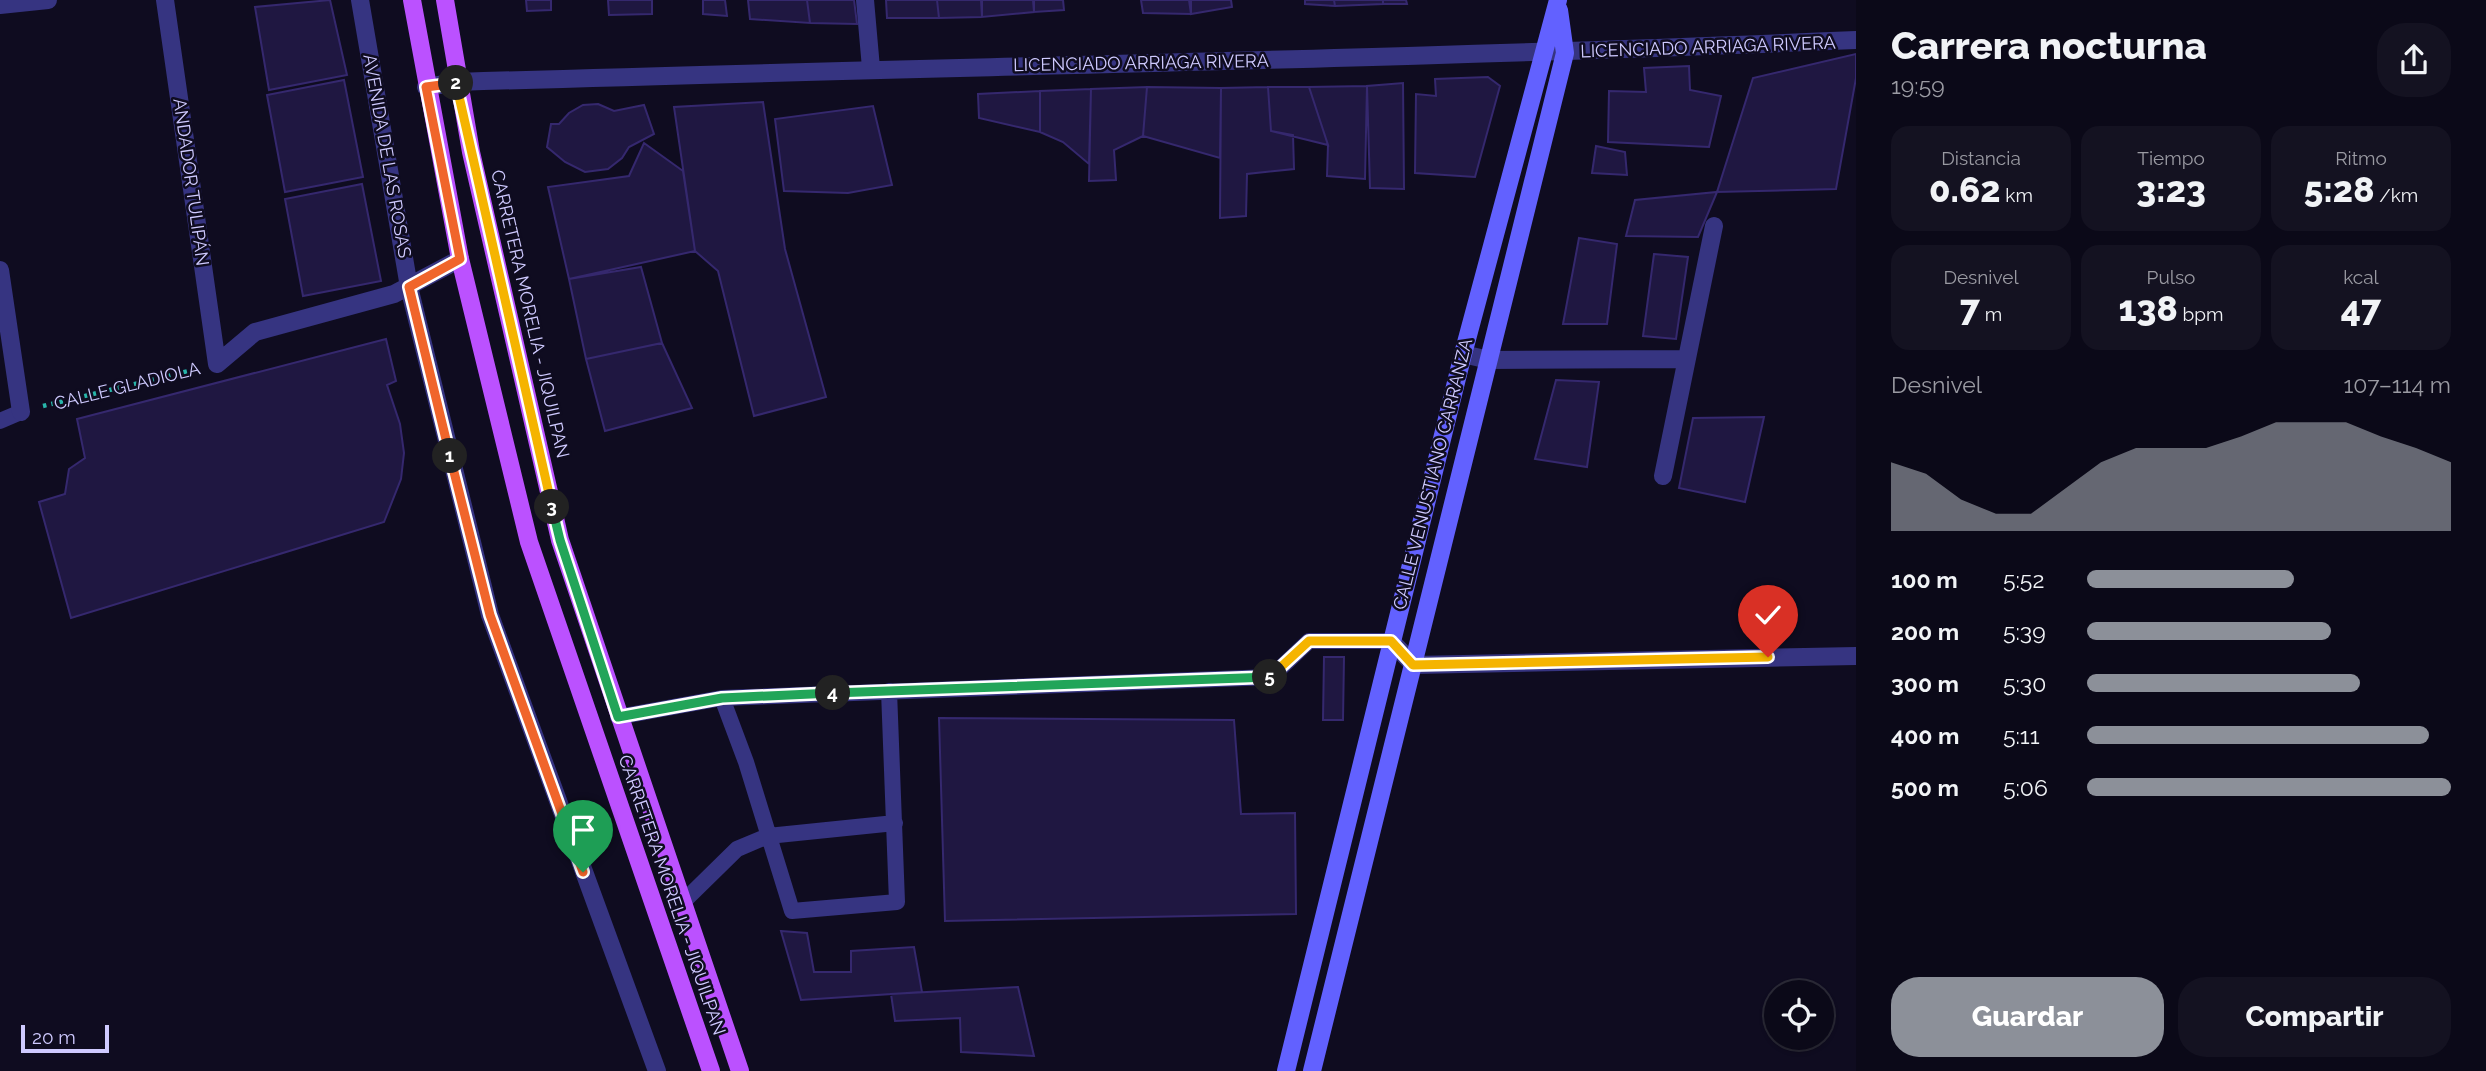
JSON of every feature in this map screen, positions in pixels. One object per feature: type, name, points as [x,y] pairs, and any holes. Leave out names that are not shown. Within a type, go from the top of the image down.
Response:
[{"type":"main road","name":"CARRETERA MORELIA - JIQUILPAN","points":[[412,0],[460,259],[529,542],[710,1071]]},
{"type":"main road","name":"CARRETERA MORELIA - JIQUILPAN","points":[[445,0],[471,152],[560,540],[740,1071]]},
{"type":"street","points":[[0,5],[48,0]]},
{"type":"street","name":"ANDADOR TULIPÁN","points":[[165,0],[217,364]]},
{"type":"street","name":"AVENIDA DE LAS ROSAS","points":[[360,0],[409,287],[490,615],[657,1071]]},
{"type":"street","points":[[865,0],[871,68]]},
{"type":"street","name":"CALLE VENUSTIANO CARRANZA","points":[[1312,1071],[1565,53],[1558,1]]},
{"type":"street","name":"CALLE VENUSTIANO CARRANZA","points":[[1286,1071],[1463,354],[1558,1]]},
{"type":"street","name":"LICENCIADO ARRIAGA RIVERA","points":[[426,87],[458,82],[871,68],[1543,54],[1856,40]]},
{"type":"street","points":[[1663,476],[1714,226]]},
{"type":"street","name":"CALLE GLADIOLA","points":[[217,364],[255,332],[409,287],[460,259]]},
{"type":"street","points":[[0,270],[22,412]]},
{"type":"street","points":[[1463,354],[1489,360],[1685,359]]},
{"type":"street","points":[[1391,641],[1413,665],[1856,656]]},
{"type":"lane","points":[[0,421],[22,412]]},
{"type":"lane","points":[[618,717],[722,698],[1271,677],[1309,641],[1391,641]]},
{"type":"lane","points":[[722,698],[746,762],[792,911],[897,902],[889,691]]},
{"type":"lane","points":[[683,902],[737,849],[768,836],[895,823]]},
{"type":"path","name":"CALLE GLADIOLA","points":[[22,412],[217,364]]},
{"type":"building","points":[[330,0],[347,75],[269,90],[255,7]]},
{"type":"building","points":[[526,0],[551,0],[551,10],[527,11]]},
{"type":"building","points":[[608,0],[652,0],[652,14],[609,15]]},
{"type":"building","points":[[703,0],[725,0],[727,16],[703,14]]},
{"type":"building","points":[[748,0],[807,0],[810,23],[750,19]]},
{"type":"building","points":[[807,0],[854,0],[857,24],[810,23]]},
{"type":"building","points":[[886,0],[937,0],[939,18],[887,18]]},
{"type":"building","points":[[937,0],[981,0],[982,17],[939,18]]},
{"type":"building","points":[[982,0],[1033,0],[1034,12],[982,17]]},
{"type":"building","points":[[1034,0],[1063,0],[1064,10],[1034,12]]},
{"type":"building","points":[[1141,0],[1189,0],[1191,14],[1143,13]]},
{"type":"building","points":[[1191,0],[1231,0],[1232,7],[1191,14]]},
{"type":"building","points":[[1305,0],[1334,0],[1335,6],[1305,4]]},
{"type":"building","points":[[1334,0],[1383,0],[1383,4],[1335,6]]},
{"type":"building","points":[[1383,0],[1406,0],[1407,4],[1383,4]]},
{"type":"building","points":[[1856,54],[1856,78],[1836,189],[1717,192],[1753,78]]},
{"type":"building","points":[[1689,66],[1690,90],[1721,96],[1709,147],[1608,142],[1609,91],[1646,92],[1644,68]]},
{"type":"building","points":[[1488,77],[1500,86],[1475,177],[1415,173],[1416,94],[1436,96],[1435,79]]},
{"type":"building","points":[[344,80],[363,177],[285,192],[267,95]]},
{"type":"building","points":[[1403,83],[1404,189],[1370,188],[1367,86]]},
{"type":"building","points":[[1367,86],[1365,179],[1327,176],[1328,145],[1309,87]]},
{"type":"building","points":[[1147,87],[1221,88],[1220,158],[1143,136]]},
{"type":"building","points":[[1147,87],[1143,136],[1114,150],[1116,180],[1089,181],[1091,89]]},
{"type":"building","points":[[1268,87],[1309,87],[1328,145],[1271,131]]},
{"type":"building","points":[[1268,87],[1271,131],[1293,135],[1294,169],[1247,174],[1246,216],[1220,218],[1221,88]]},
{"type":"building","points":[[1091,89],[1089,164],[1063,142],[1040,132],[1040,91]]},
{"type":"building","points":[[1040,91],[1040,132],[979,118],[978,94]]},
{"type":"building","points":[[763,102],[785,249],[826,397],[754,416],[718,271],[695,251],[674,107]]},
{"type":"building","points":[[598,104],[614,111],[644,105],[654,134],[629,147],[622,158],[608,169],[585,172],[565,162],[547,147],[551,124],[559,124],[569,113],[583,105]]},
{"type":"building","points":[[873,106],[892,185],[848,193],[784,191],[775,119]]},
{"type":"building","points":[[644,143],[683,171],[695,251],[569,279],[548,187],[629,176]]},
{"type":"building","points":[[1596,146],[1625,152],[1627,175],[1592,173]]},
{"type":"building","points":[[362,184],[381,281],[303,296],[285,199]]},
{"type":"building","points":[[1717,192],[1698,237],[1626,236],[1635,200]]},
{"type":"building","points":[[1579,238],[1617,244],[1607,324],[1563,324]]},
{"type":"building","points":[[1654,254],[1688,257],[1676,339],[1643,336]]},
{"type":"building","points":[[641,267],[662,343],[586,359],[569,279]]},
{"type":"building","points":[[386,339],[396,381],[387,385],[400,424],[404,453],[401,479],[384,522],[71,618],[39,502],[65,494],[69,469],[85,458],[77,419]]},
{"type":"building","points":[[662,343],[692,408],[605,431],[586,359]]},
{"type":"building","points":[[1556,380],[1599,382],[1587,467],[1535,459]]},
{"type":"building","points":[[1764,417],[1745,502],[1679,488],[1693,418]]},
{"type":"building","points":[[1324,657],[1344,657],[1343,720],[1323,720]]},
{"type":"building","points":[[939,718],[1234,720],[1241,814],[1295,813],[1296,914],[945,921]]},
{"type":"building","points":[[781,931],[807,933],[814,972],[851,972],[851,951],[914,947],[922,992],[801,1000]]},
{"type":"building","points":[[1018,987],[1034,1056],[961,1052],[960,1018],[895,1021],[891,994]]},
{"type":"route","points":[[583,872],[490,615],[409,287],[460,259],[426,87],[458,82],[471,152],[560,540],[618,717],[722,698],[1271,677],[1309,641],[1391,641],[1413,665],[1768,657]]}]
